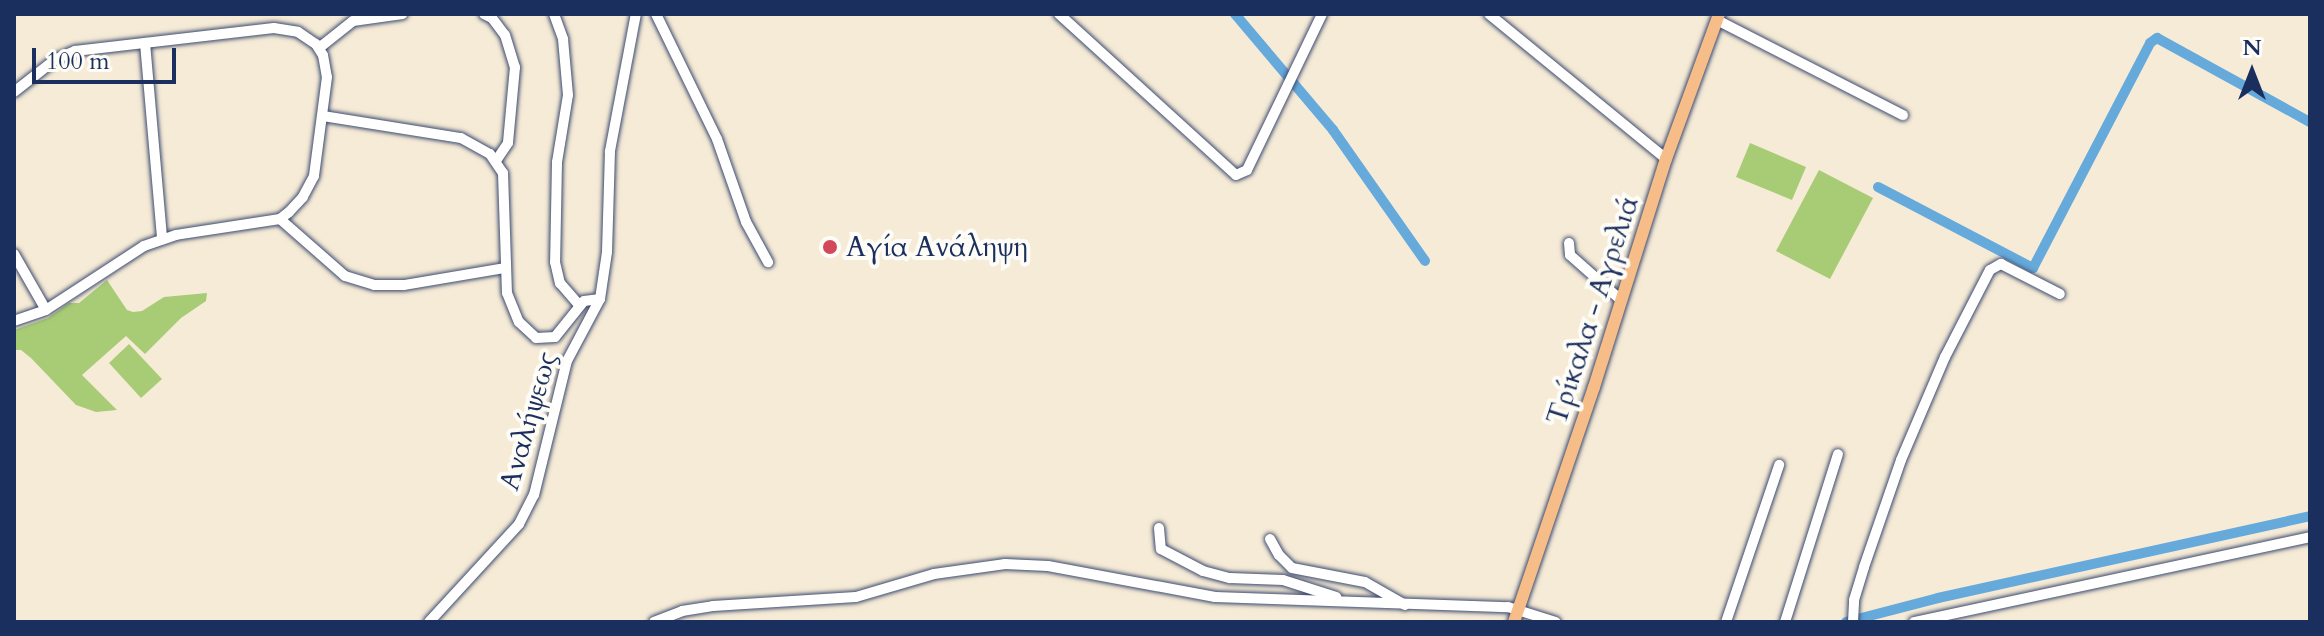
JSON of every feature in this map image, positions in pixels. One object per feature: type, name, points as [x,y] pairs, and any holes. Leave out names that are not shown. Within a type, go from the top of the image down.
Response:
[{"type":"main road","name":"Τρίκαλα - Αγρελιά","points":[[1514,622],[1622,301],[1666,159],[1718,17]]},
{"type":"street","points":[[319,48],[353,21],[403,14]]},
{"type":"street","points":[[484,14],[492,18],[505,35],[515,67],[508,143],[496,161]]},
{"type":"street","points":[[554,14],[563,39],[568,95],[557,162],[555,262],[560,283],[580,306]]},
{"type":"street","points":[[656,14],[717,139],[746,222],[768,262]]},
{"type":"street","points":[[1059,14],[1236,175],[1247,170],[1322,14]]},
{"type":"street","points":[[1489,14],[1666,159]]},
{"type":"street","name":"Αναλήψεως","points":[[429,622],[525,515],[537,485],[567,361],[600,299],[607,252],[610,151],[633,16]]},
{"type":"street","points":[[1718,17],[1903,115]]},
{"type":"street","points":[[14,92],[65,54],[274,28],[298,32],[319,48],[327,77],[312,182],[300,202],[280,219],[162,239],[127,255],[46,310],[14,321]]},
{"type":"street","points":[[145,43],[162,239]]},
{"type":"street","points":[[323,116],[461,138],[483,148],[496,161],[503,180],[504,268],[513,311],[536,338],[555,337],[580,306],[590,298],[600,299]]},
{"type":"street","points":[[280,219],[345,276],[374,285],[404,285],[504,268]]},
{"type":"street","points":[[1569,243],[1570,255],[1622,301]]},
{"type":"street","points":[[14,254],[46,310]]},
{"type":"street","points":[[1853,622],[1854,600],[1906,448],[1990,270],[1995,265],[2004,265],[2060,294]]},
{"type":"street","points":[[1785,622],[1838,454]]},
{"type":"street","points":[[1726,622],[1779,465]]},
{"type":"street","points":[[1159,528],[1161,549],[1203,571],[1230,578],[1283,580],[1357,603]]},
{"type":"street","points":[[1914,622],[2310,537]]},
{"type":"street","points":[[1270,539],[1279,555],[1292,568],[1365,582],[1405,605]]},
{"type":"street","points":[[654,622],[743,603],[856,597],[923,577],[1005,564],[1057,568],[1215,597],[1520,608],[1556,622]]},
{"type":"green space","points":[[1750,143],[1806,167],[1792,200],[1736,177]]},
{"type":"green space","points":[[1819,170],[1873,198],[1830,279],[1776,251]]},
{"type":"green space","points":[[107,280],[127,310],[133,312],[142,311],[164,297],[207,293],[206,301],[181,318],[145,354],[126,336],[82,375],[117,410],[96,412],[76,405],[31,358],[21,350],[14,350],[14,330],[48,318],[69,303],[79,303]]},
{"type":"green space","points":[[129,344],[162,379],[141,398],[109,363]]},
{"type":"waterway","points":[[1235,14],[1333,130],[1425,261]]},
{"type":"waterway","points":[[1878,187],[2033,268],[2150,43],[2157,38],[2310,122]]},
{"type":"waterway","points":[[1846,622],[1938,598],[2310,516]]},
{"type":"place","name":"Αγία Ανάληψη","points":[[830,247]]}]
